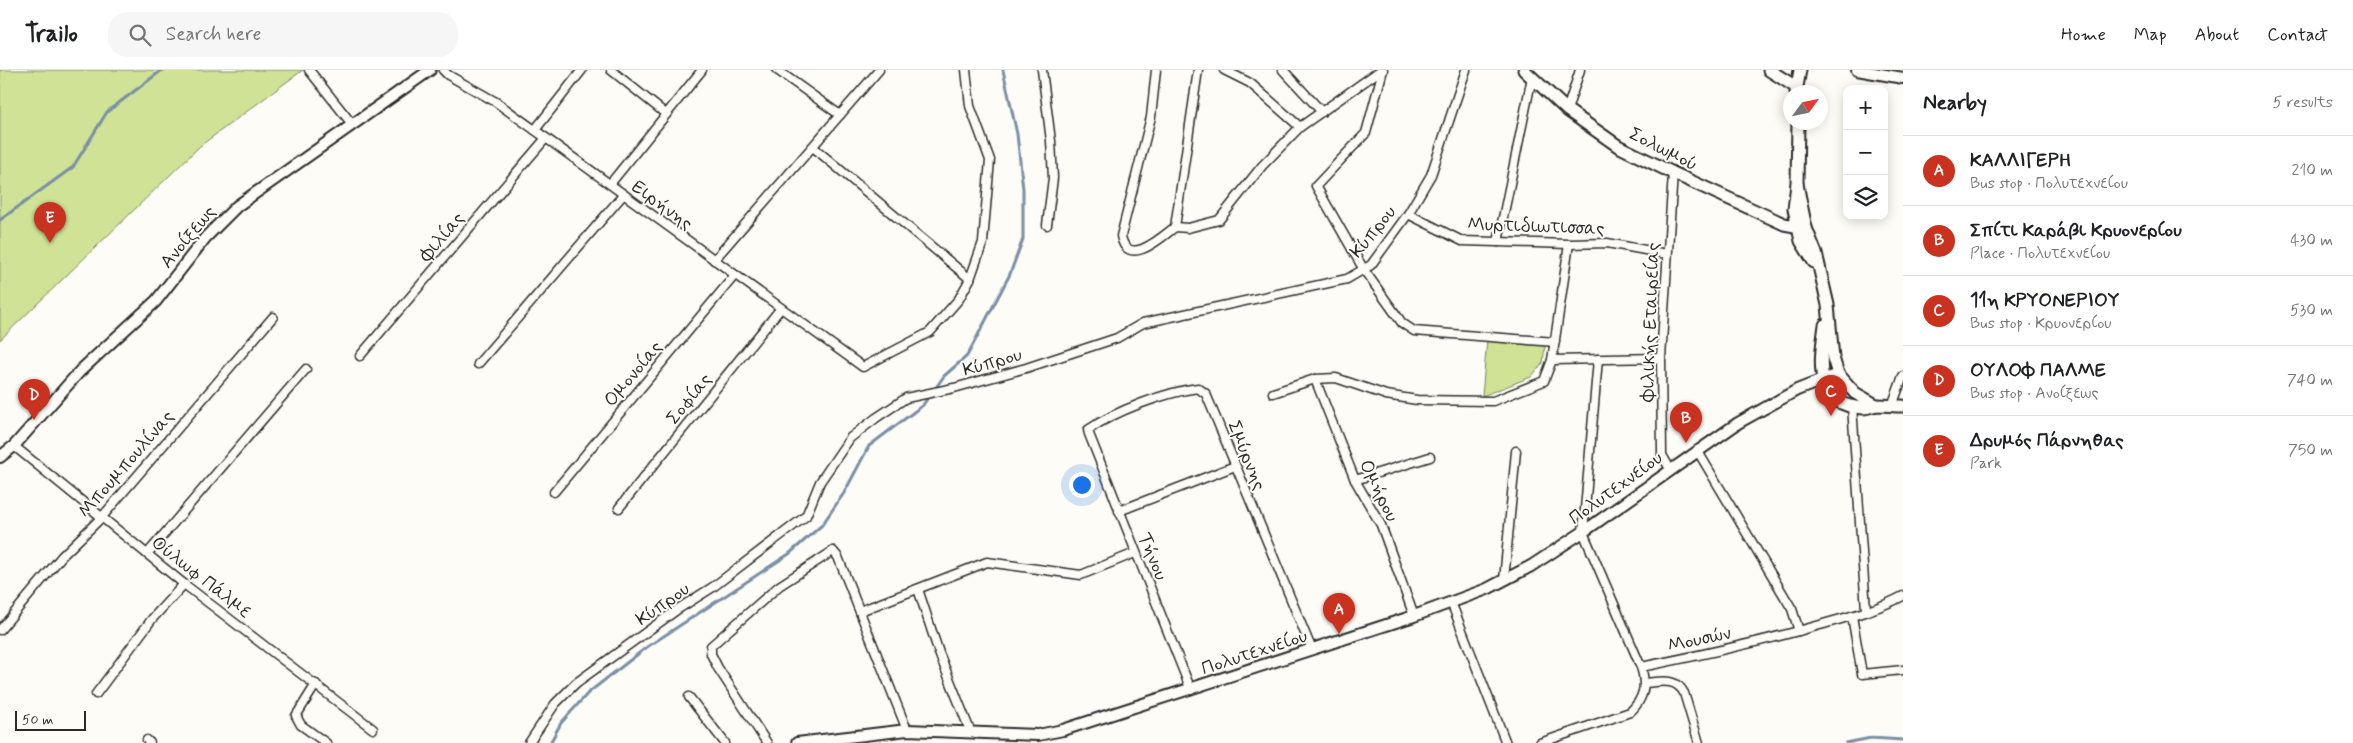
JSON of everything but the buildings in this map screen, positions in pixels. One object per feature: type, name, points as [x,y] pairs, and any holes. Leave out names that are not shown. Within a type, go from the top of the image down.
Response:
[{"type":"main road","points":[[1769,70],[1789,85]]},
{"type":"main road","points":[[1797,85],[1800,70]]},
{"type":"main road","name":"Σολωμού","points":[[1528,74],[1567,110],[1618,146],[1784,224],[1801,228]]},
{"type":"main road","points":[[1798,130],[1797,184],[1794,209],[1801,228],[1801,241],[1821,274],[1828,305],[1833,358],[1838,374],[1855,394],[1876,405]]},
{"type":"main road","points":[[1828,305],[1820,361],[1822,381],[1829,393],[1839,401],[1852,406],[1866,408],[1876,405],[1897,406]]},
{"type":"street","points":[[309,70],[352,124]]},
{"type":"street","name":"Ανοίξεως","points":[[0,458],[14,446],[80,371],[156,301],[206,237],[237,206],[430,70]]},
{"type":"street","name":"Ειρήνης","points":[[443,70],[448,75],[496,102],[610,184],[622,195],[863,367],[930,332],[959,299],[970,279]]},
{"type":"street","points":[[535,130],[582,70]]},
{"type":"street","points":[[612,70],[666,114]]},
{"type":"street","points":[[610,184],[702,70]]},
{"type":"street","points":[[777,70],[840,114]]},
{"type":"street","points":[[714,260],[879,70]]},
{"type":"street","points":[[813,148],[970,279],[983,242],[990,160],[970,106],[966,70]]},
{"type":"street","points":[[1042,70],[1050,133],[1053,178],[1047,225]]},
{"type":"street","points":[[1156,70],[1151,117],[1121,236],[1129,250],[1135,251],[1146,248],[1175,227],[1188,228],[1219,220],[1262,166],[1300,127],[1382,70]]},
{"type":"street","points":[[1175,227],[1198,70]]},
{"type":"street","points":[[1224,70],[1250,83],[1300,127]]},
{"type":"street","points":[[1283,70],[1322,112]]},
{"type":"street","points":[[1382,70],[1366,133],[1316,186],[1364,270],[1402,323],[1414,331],[1555,342]]},
{"type":"street","name":"Κύπρου","points":[[530,743],[555,704],[576,683],[678,609],[713,588],[806,516],[820,482],[850,438],[906,398],[954,388],[1026,368],[1117,338],[1142,323],[1348,279],[1371,265],[1408,214],[1431,175],[1466,70]]},
{"type":"street","points":[[1567,110],[1580,70]]},
{"type":"street","points":[[1862,71],[1903,78]]},
{"type":"street","points":[[1498,242],[1528,74]]},
{"type":"street","name":"Φιλίας","points":[[360,356],[546,138]]},
{"type":"street","name":"Φιλικής Εταιρείας","points":[[1670,469],[1662,455],[1661,358],[1672,173]]},
{"type":"street","points":[[478,364],[622,195]]},
{"type":"street","name":"Μυρτιδιωτισσας","points":[[1408,214],[1462,241],[1569,244],[1607,243],[1667,254]]},
{"type":"street","points":[[1273,393],[1315,378],[1336,378],[1386,394],[1417,400],[1493,401],[1544,381],[1552,360],[1569,244]]},
{"type":"street","name":"Ομονοίας","points":[[554,492],[735,275]]},
{"type":"street","name":"Σοφίας","points":[[620,508],[781,308]]},
{"type":"street","name":"Μπουμπουλίνας","points":[[0,630],[62,556],[102,517],[273,317]]},
{"type":"street","points":[[1552,360],[1661,358]]},
{"type":"street","points":[[1540,743],[1630,712],[1640,703],[1645,682],[1583,532],[1598,359]]},
{"type":"street","points":[[147,554],[306,368]]},
{"type":"street","name":"Πολυτεχνείου","points":[[797,743],[867,739],[906,730],[1039,739],[1414,616],[1504,580],[1531,566],[1583,532],[1738,423],[1797,390],[1838,374]]},
{"type":"street","points":[[1897,406],[1903,376]]},
{"type":"street","name":"Ομήρου","points":[[1315,378],[1355,480],[1381,525],[1414,616]]},
{"type":"street","name":"Σμύρνης","points":[[1089,434],[1088,430],[1099,424],[1152,400],[1198,388],[1206,394],[1312,650]]},
{"type":"street","points":[[1852,406],[1866,610]]},
{"type":"street","name":"Τήνου","points":[[1089,434],[1191,690]]},
{"type":"street","name":"Ούλωφ Πάλμε","points":[[14,446],[184,584],[373,729]]},
{"type":"street","points":[[1697,450],[1792,609],[1799,631]]},
{"type":"street","points":[[1504,580],[1516,451]]},
{"type":"street","points":[[1355,480],[1430,457]]},
{"type":"street","points":[[1119,511],[1235,466]]},
{"type":"street","points":[[767,743],[718,668],[711,654],[711,646],[779,586],[833,551],[838,557],[906,730]]},
{"type":"street","points":[[860,611],[987,562],[1081,575],[1135,553]]},
{"type":"street","points":[[96,694],[152,619],[184,584]]},
{"type":"street","points":[[918,589],[939,653],[971,733]]},
{"type":"street","name":"Μουσών","points":[[1640,667],[1723,650],[1799,631],[1852,616],[1903,596]]},
{"type":"street","points":[[1451,602],[1506,743]]},
{"type":"street","points":[[1852,616],[1862,674],[1903,670]]},
{"type":"street","points":[[1645,682],[1671,681],[1680,686],[1684,693],[1699,743]]},
{"type":"street","points":[[316,684],[296,716],[301,725],[326,743]]},
{"type":"street","points":[[689,697],[725,743]]},
{"type":"green space","points":[[0,70],[303,70],[200,146],[0,340]]},
{"type":"green space","points":[[1487,339],[1545,345],[1543,363],[1531,377],[1482,396]]},
{"type":"waterway","points":[[0,220],[73,167],[107,112],[162,70]]},
{"type":"waterway","points":[[937,386],[944,376],[967,356],[1010,274],[1023,239],[1023,189],[1017,134],[1003,70]]},
{"type":"waterway","points":[[550,743],[561,723],[588,693],[647,647],[789,554],[822,525],[844,493],[869,446],[923,405],[927,399]]},
{"type":"waterway","points":[[1846,743],[1871,738],[1903,740]]},
{"type":"place","name":"Δρυμός Πάρνηθας","points":[[50,243]]},
{"type":"place","name":"11η ΚΡΥΟΝΕΡΙΟΥ","points":[[1831,416]]},
{"type":"place","name":"ΟΥΛΟΦ ΠΑΛΜΕ","points":[[34,420]]},
{"type":"place","name":"Σπίτι Καράβι Κρυονερίου","points":[[1686,443]]},
{"type":"place","name":"ΚΑΛΛΙΓΕΡΗ","points":[[1339,634]]}]
